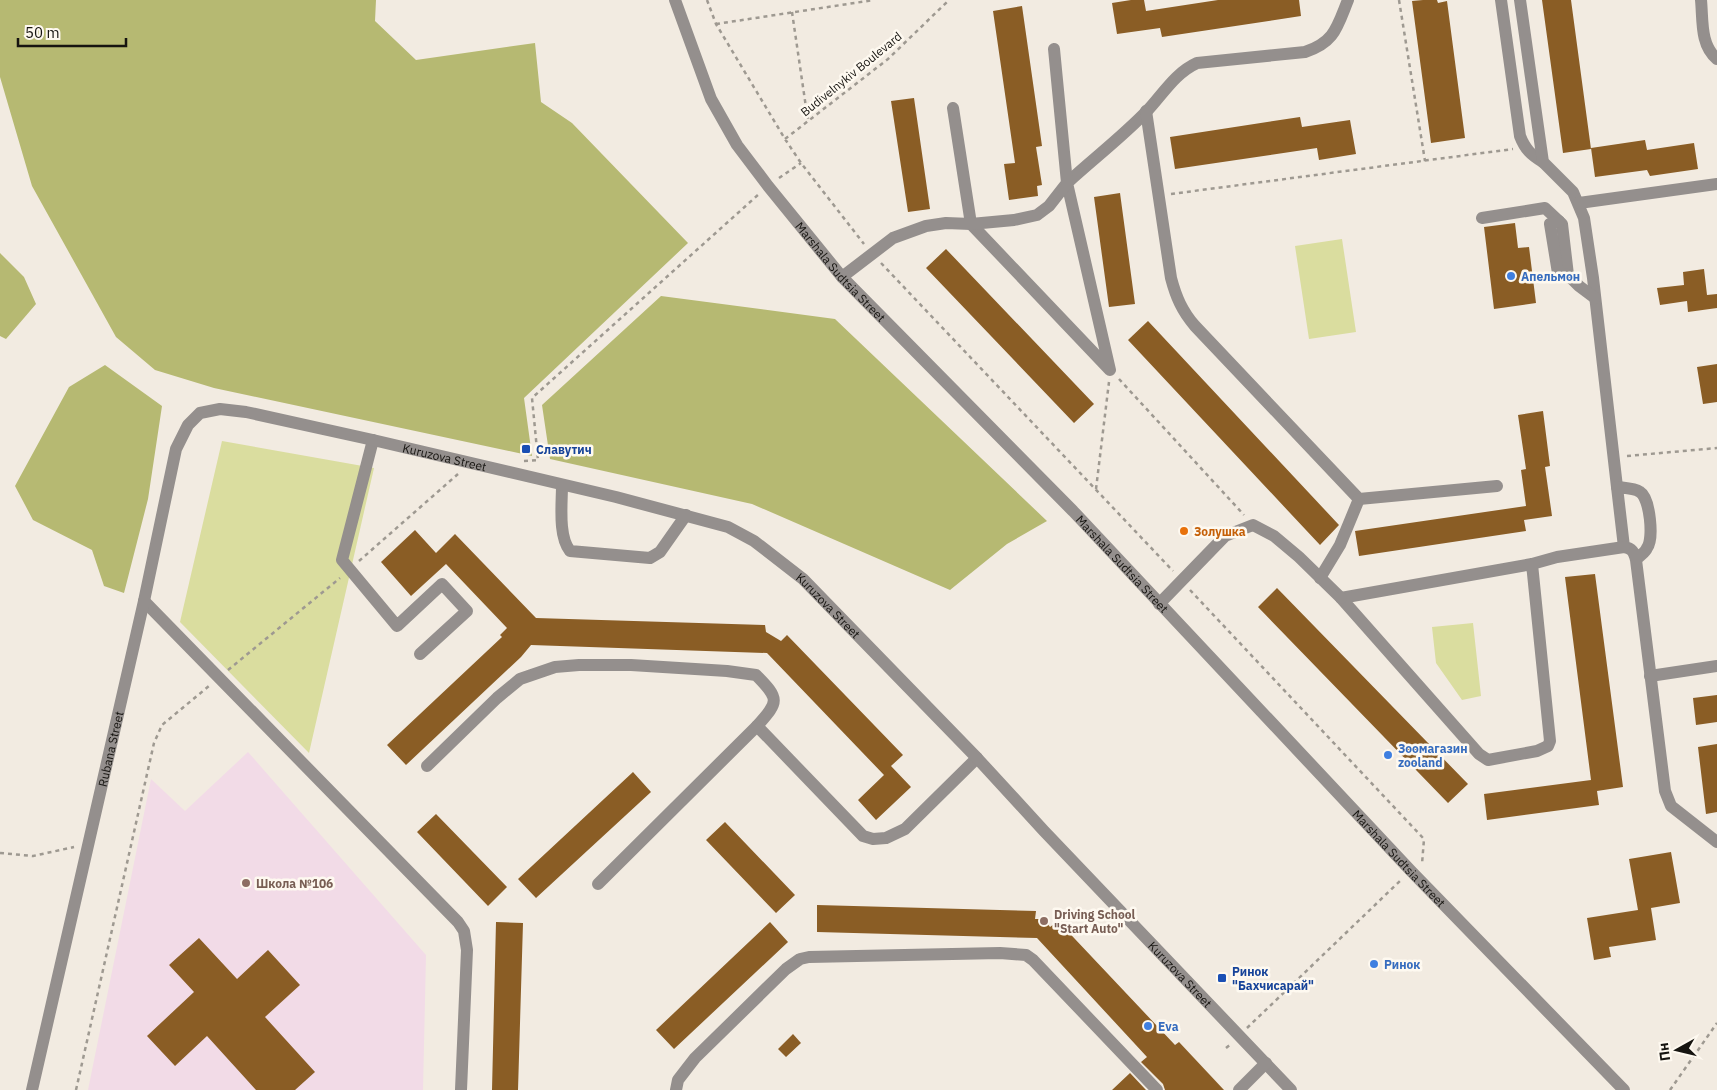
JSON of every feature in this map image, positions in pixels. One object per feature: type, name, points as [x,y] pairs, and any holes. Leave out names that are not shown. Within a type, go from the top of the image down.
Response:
[{"type":"street","name":"Marshala Sudtsia Street","points":[[675,0],[711,99],[737,145],[842,277],[1001,437],[1411,871],[1624,1090]]},
{"type":"street","points":[[842,277],[893,238],[926,226],[946,223],[971,224],[1014,220],[1037,215],[1049,206],[1066,183],[1146,112],[1180,73],[1196,63],[1305,52],[1319,47],[1336,31],[1348,0]]},
{"type":"street","points":[[1501,0],[1520,136],[1524,148],[1564,181],[1573,192],[1584,218],[1624,547]]},
{"type":"street","points":[[1520,0],[1543,162]]},
{"type":"street","points":[[1701,0],[1705,43],[1708,51],[1717,59]]},
{"type":"street","points":[[1054,49],[1066,183],[1110,370]]},
{"type":"street","points":[[954,108],[971,224],[1110,370]]},
{"type":"street","points":[[1146,112],[1171,278],[1178,301],[1185,315],[1359,499]]},
{"type":"street","points":[[1578,203],[1717,184]]},
{"type":"street","points":[[1482,218],[1545,208],[1562,224],[1568,275],[1578,286],[1595,298]]},
{"type":"street","name":"Kuruzova Street","points":[[200,413],[220,409],[246,412],[372,440],[686,515],[728,527],[754,541],[803,579],[977,758],[1291,1090]]},
{"type":"street","name":"Rubana Street","points":[[32,1090],[90,843],[176,449],[188,425],[200,413]]},
{"type":"street","points":[[372,440],[342,560],[397,626],[442,584],[467,610],[420,654]]},
{"type":"street","points":[[562,485],[562,532],[564,544],[570,551],[650,558],[660,552],[686,515]]},
{"type":"street","points":[[1359,499],[1497,486]]},
{"type":"street","points":[[1617,486],[1639,491],[1645,496],[1650,523],[1650,541],[1648,548],[1636,560]]},
{"type":"street","points":[[1320,578],[1340,545],[1359,499]]},
{"type":"street","points":[[1159,604],[1225,536],[1253,525],[1274,536],[1299,557],[1341,598],[1479,754],[1488,760],[1496,760],[1537,751],[1548,746],[1550,741],[1532,564]]},
{"type":"street","points":[[1341,598],[1532,564],[1557,557],[1624,547],[1630,548],[1634,552],[1636,560],[1665,790],[1671,806],[1717,842]]},
{"type":"street","points":[[144,601],[458,922],[464,931],[467,950],[460,1090]]},
{"type":"street","points":[[427,766],[497,698],[520,679],[556,667],[631,665],[751,673],[760,679],[774,697],[773,708],[598,884]]},
{"type":"street","points":[[1650,676],[1717,666]]},
{"type":"street","points":[[757,726],[863,836],[874,839],[886,838],[904,829],[977,758]]},
{"type":"street","points":[[676,1090],[678,1080],[695,1058],[786,969],[800,959],[809,957],[1000,953],[1026,955],[1033,960],[1158,1090]]},
{"type":"street","points":[[1238,1090],[1266,1064]]},
{"type":"path","points":[[707,0],[716,24],[874,0]]},
{"type":"path","name":"Budivelnykiv Boulevard","points":[[785,139],[888,59],[949,0]]},
{"type":"path","points":[[1400,0],[1425,161]]},
{"type":"path","points":[[792,12],[808,121]]},
{"type":"path","points":[[1159,196],[1524,148]]},
{"type":"path","points":[[1096,490],[1110,370]]},
{"type":"path","points":[[1110,370],[1253,525]]},
{"type":"path","points":[[1613,458],[1717,448]]},
{"type":"path","points":[[0,853],[34,856],[90,843]]},
{"type":"path","points":[[1670,1090],[1717,1024]]},
{"type":"shaded area","name":"Школа №106","points":[[248,752],[426,955],[423,1090],[88,1090],[151,779],[185,811]]},
{"type":"green space","points":[[0,0],[376,0],[375,21],[416,60],[535,43],[541,102],[572,123],[688,243],[524,398],[532,456],[214,388],[155,370],[116,337],[32,186],[0,77]]},
{"type":"green space","points":[[1342,239],[1356,332],[1309,339],[1295,246]]},
{"type":"green space","points":[[0,253],[24,277],[36,304],[6,339],[0,336]]},
{"type":"green space","points":[[661,296],[835,319],[1047,521],[1007,544],[950,590],[752,504],[550,459],[542,405]]},
{"type":"green space","points":[[105,365],[162,406],[148,499],[124,593],[104,586],[92,550],[33,520],[15,486],[69,387]]},
{"type":"green space","points":[[222,441],[374,468],[309,753],[180,622]]},
{"type":"green space","points":[[1473,623],[1481,696],[1462,700],[1436,663],[1432,627]]},
{"type":"building","points":[[1144,0],[1146,11],[1218,0],[1299,0],[1301,16],[1162,37],[1160,28],[1117,34],[1112,3]]},
{"type":"building","points":[[1437,0],[1438,3],[1447,1],[1465,138],[1431,143],[1412,1]]},
{"type":"building","points":[[1542,0],[1571,0],[1591,149],[1563,153]]},
{"type":"building","points":[[1022,6],[1042,146],[1036,147],[1042,185],[1037,186],[1038,196],[1009,200],[1004,164],[1015,163],[993,11]]},
{"type":"building","points":[[914,98],[930,209],[908,212],[891,101]]},
{"type":"building","points":[[1300,117],[1302,127],[1350,120],[1356,154],[1319,160],[1317,148],[1175,169],[1170,137]]},
{"type":"building","points":[[1645,140],[1647,150],[1694,143],[1698,169],[1650,176],[1647,170],[1595,177],[1591,148]]},
{"type":"building","points":[[1120,193],[1135,304],[1109,307],[1094,197]]},
{"type":"building","name":"Апельмон","points":[[1515,223],[1518,248],[1529,247],[1536,303],[1494,309],[1484,227]]},
{"type":"building","points":[[946,249],[1094,404],[1074,423],[926,268]]},
{"type":"building","points":[[1704,269],[1707,295],[1717,294],[1717,308],[1688,312],[1687,301],[1660,305],[1657,288],[1684,285],[1683,272]]},
{"type":"building","points":[[1148,321],[1339,525],[1320,545],[1128,340]]},
{"type":"building","points":[[1717,364],[1717,402],[1703,404],[1697,367]]},
{"type":"building","points":[[1543,411],[1550,466],[1545,467],[1552,516],[1524,520],[1526,531],[1359,556],[1355,531],[1526,506],[1521,470],[1526,469],[1518,415]]},
{"type":"building","points":[[415,530],[436,553],[455,534],[536,618],[765,625],[766,632],[781,641],[787,635],[903,755],[891,766],[911,787],[876,820],[858,800],[884,775],[767,653],[531,645],[521,657],[406,765],[387,745],[502,637],[500,635],[507,628],[446,564],[411,596],[381,562]]},
{"type":"building","points":[[1595,574],[1623,787],[1597,791],[1599,805],[1487,820],[1484,794],[1591,780],[1565,577]]},
{"type":"building","points":[[1277,588],[1468,784],[1448,803],[1258,607]]},
{"type":"building","points":[[1717,695],[1717,722],[1696,725],[1693,698]]},
{"type":"building","points":[[1717,744],[1717,812],[1706,814],[1698,747]]},
{"type":"building","points":[[633,772],[651,792],[536,898],[518,879]]},
{"type":"building","points":[[436,814],[507,887],[488,906],[417,832]]},
{"type":"building","points":[[725,822],[795,895],[776,913],[706,840]]},
{"type":"building","points":[[1671,852],[1680,903],[1651,908],[1656,940],[1609,947],[1611,957],[1594,960],[1587,918],[1638,910],[1629,859]]},
{"type":"building","points":[[817,905],[1036,911],[1035,919],[1044,919],[1050,927],[1058,921],[1175,1045],[1179,1042],[1224,1090],[1165,1090],[1163,1084],[1141,1062],[1147,1057],[1037,938],[817,932]]},
{"type":"building","points":[[496,922],[523,923],[518,1090],[492,1090]]},
{"type":"building","points":[[770,922],[788,942],[674,1049],[656,1030]]},
{"type":"building","points":[[199,938],[237,979],[268,950],[300,985],[265,1017],[315,1072],[295,1090],[256,1090],[207,1036],[175,1066],[147,1036],[194,992],[169,965]]},
{"type":"building","points":[[793,1034],[801,1043],[786,1057],[778,1049]]},
{"type":"building","points":[[1130,1073],[1146,1090],[1112,1090]]},
{"type":"place","name":"Апельмон","points":[[1511,276]]},
{"type":"place","name":"Славутич","points":[[526,449]]},
{"type":"place","name":"Золушка","points":[[1184,531]]},
{"type":"place","name":"Зоомагазин zooland","points":[[1388,755]]},
{"type":"place","name":"Школа №106","points":[[246,883]]},
{"type":"place","name":"Driving School \"Start Auto\"","points":[[1044,921]]},
{"type":"place","name":"Ринок","points":[[1374,964]]},
{"type":"place","name":"Ринок \"Бахчисарай\"","points":[[1222,978]]},
{"type":"place","name":"Eva","points":[[1148,1026]]}]
